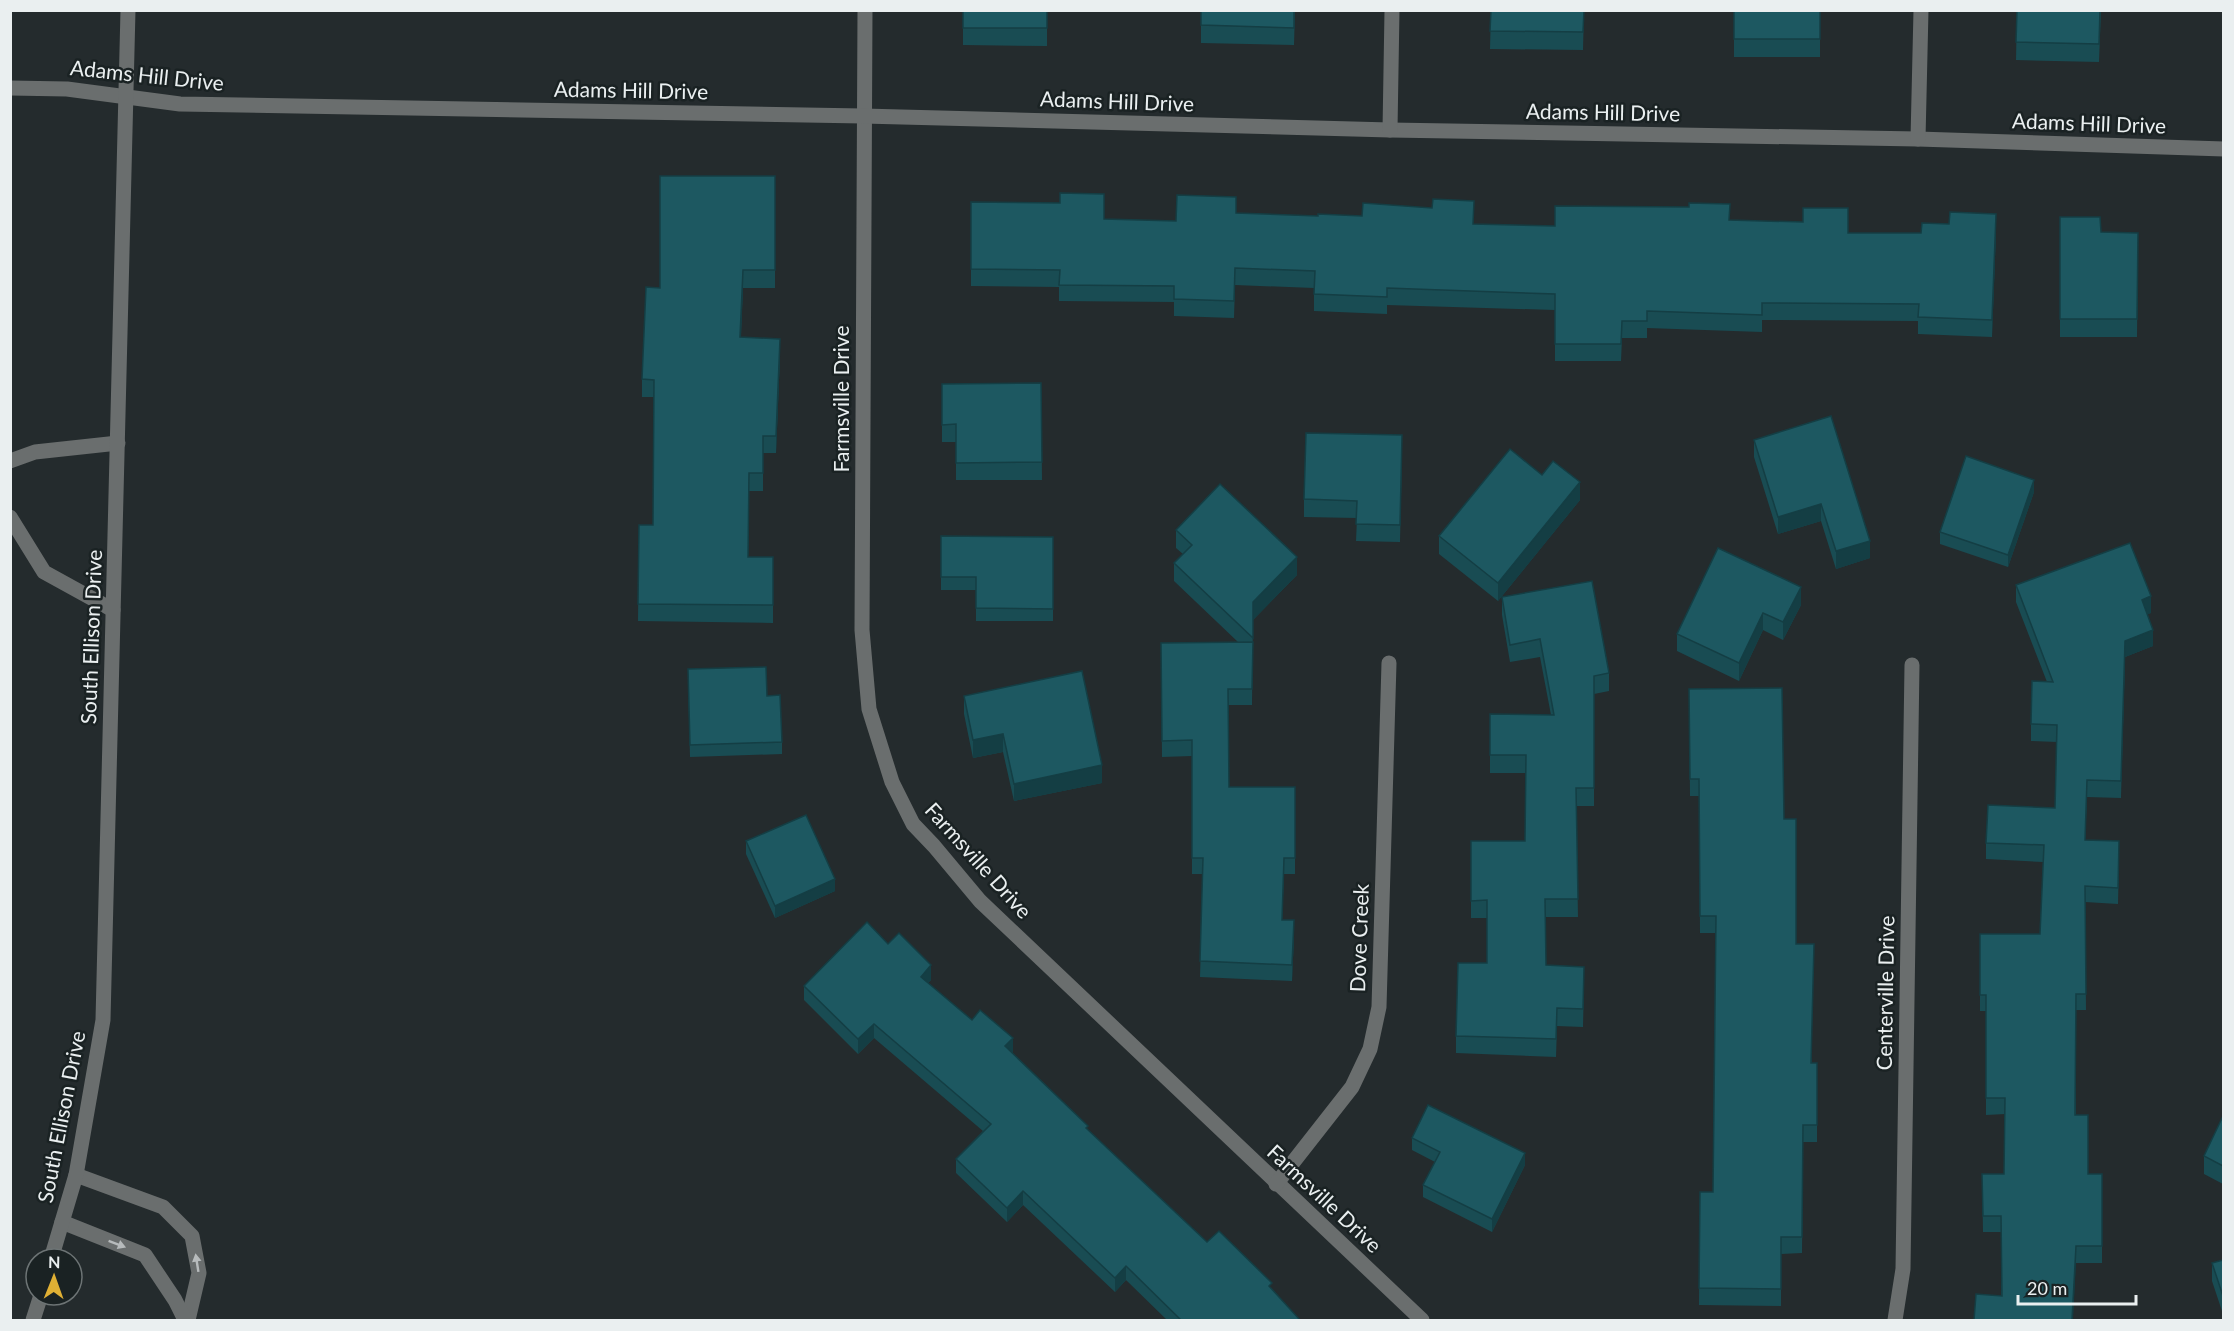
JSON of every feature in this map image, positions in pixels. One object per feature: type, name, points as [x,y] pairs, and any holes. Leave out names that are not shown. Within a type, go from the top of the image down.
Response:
[{"type":"street","name":"South Ellison Drive","points":[[55,1247],[76,1174],[103,1020],[128,10]]},
{"type":"street","name":"Farmsville Drive","points":[[865,10],[862,630],[869,708],[892,782],[913,824],[980,901],[1422,1320]]},
{"type":"street","points":[[1390,130],[1392,10]]},
{"type":"street","points":[[1918,139],[1921,10]]},
{"type":"street","name":"Adams Hill Drive","points":[[10,88],[67,88],[180,104],[1918,139],[2223,149]]},
{"type":"street","points":[[10,461],[35,452],[118,443]]},
{"type":"street","points":[[10,516],[44,572],[113,610]]},
{"type":"street","name":"Dove Creek","points":[[1276,1184],[1352,1087],[1370,1049],[1379,1007],[1389,663]]},
{"type":"street","name":"Centerville Drive","points":[[1895,1320],[1903,1269],[1912,665]]},
{"type":"street","points":[[76,1174],[163,1207],[192,1236],[199,1273],[187,1320]]},
{"type":"street","points":[[62,1222],[145,1255],[187,1320]]},
{"type":"building","points":[[963,10],[1047,10],[1047,28],[963,28]]},
{"type":"building","points":[[1201,10],[1294,10],[1294,28],[1201,25]]},
{"type":"building","points":[[1491,10],[1584,10],[1583,32],[1490,31]]},
{"type":"building","points":[[1734,10],[1820,10],[1820,39],[1734,39]]},
{"type":"building","points":[[2017,10],[2100,10],[2099,44],[2016,42]]},
{"type":"building","points":[[660,176],[775,176],[775,270],[743,270],[740,337],[780,339],[776,436],[763,436],[763,473],[749,473],[748,557],[773,557],[773,605],[638,604],[639,525],[653,525],[654,380],[642,379],[646,287],[660,288]]},
{"type":"building","points":[[1060,193],[1104,194],[1104,219],[1176,221],[1177,195],[1236,197],[1236,213],[1318,216],[1318,214],[1362,216],[1363,203],[1432,208],[1433,199],[1474,201],[1473,224],[1555,226],[1555,206],[1689,207],[1689,203],[1730,204],[1729,220],[1803,222],[1803,208],[1848,208],[1848,233],[1921,233],[1922,223],[1949,224],[1950,212],[1996,214],[1992,320],[1918,317],[1919,304],[1762,303],[1762,315],[1647,311],[1647,321],[1622,321],[1621,344],[1555,344],[1555,294],[1387,288],[1387,297],[1314,294],[1315,271],[1235,268],[1234,301],[1174,299],[1174,286],[1059,285],[1060,270],[971,269],[971,202],[1060,203]]},
{"type":"building","points":[[2060,217],[2100,217],[2101,232],[2138,233],[2137,319],[2060,319]]},
{"type":"building","points":[[1041,383],[1042,462],[956,463],[956,424],[942,425],[942,384]]},
{"type":"building","points":[[1831,416],[1870,541],[1836,551],[1821,504],[1778,517],[1754,440]]},
{"type":"building","points":[[1306,433],[1402,435],[1400,525],[1356,524],[1357,501],[1304,499]]},
{"type":"building","points":[[1510,449],[1542,475],[1553,461],[1580,482],[1498,583],[1439,536]]},
{"type":"building","points":[[1966,456],[2034,480],[2008,555],[1940,532]]},
{"type":"building","points":[[1220,484],[1297,557],[1253,602],[1253,638],[1174,563],[1192,545],[1176,530]]},
{"type":"building","points":[[941,536],[1053,537],[1053,609],[976,608],[976,577],[941,577]]},
{"type":"building","points":[[2130,543],[2151,596],[2142,600],[2153,630],[2125,641],[2121,781],[2087,780],[2085,840],[2119,841],[2118,888],[2085,886],[2086,994],[2076,994],[2075,1115],[2088,1115],[2088,1174],[2102,1174],[2102,1246],[2076,1246],[2072,1320],[1974,1320],[1976,1294],[2002,1296],[2001,1216],[1983,1216],[1982,1174],[2004,1174],[2005,1098],[1986,1098],[1986,995],[1980,995],[1980,934],[2040,934],[2044,845],[1986,843],[1988,805],[2055,808],[2057,725],[2031,724],[2032,681],[2053,682],[2016,585]]},
{"type":"building","points":[[1718,548],[1801,587],[1783,622],[1763,613],[1739,663],[1677,634]]},
{"type":"building","points":[[1592,581],[1609,673],[1594,676],[1594,788],[1576,788],[1578,899],[1545,899],[1546,965],[1584,967],[1583,1009],[1557,1008],[1556,1039],[1456,1036],[1458,963],[1487,963],[1487,900],[1471,901],[1471,841],[1525,841],[1526,755],[1490,755],[1490,714],[1554,715],[1540,639],[1510,645],[1502,597]]},
{"type":"building","points":[[1253,642],[1252,689],[1228,689],[1229,787],[1295,787],[1295,858],[1284,858],[1282,920],[1294,920],[1292,965],[1200,961],[1203,858],[1192,858],[1192,740],[1162,741],[1161,643]]},
{"type":"building","points":[[766,667],[767,696],[780,695],[782,742],[690,745],[688,669]]},
{"type":"building","points":[[1082,671],[1102,765],[1014,784],[1003,734],[973,740],[964,696]]},
{"type":"building","points":[[1782,688],[1784,819],[1796,819],[1796,944],[1814,944],[1811,1063],[1817,1063],[1817,1125],[1803,1125],[1802,1237],[1781,1237],[1781,1289],[1699,1288],[1700,1192],[1713,1192],[1716,916],[1700,916],[1699,779],[1690,779],[1689,689]]},
{"type":"building","points":[[806,815],[835,879],[775,906],[746,841]]},
{"type":"building","points":[[867,922],[888,944],[899,933],[931,965],[921,977],[972,1020],[980,1010],[1013,1038],[1005,1046],[1088,1126],[1086,1128],[1207,1242],[1219,1231],[1272,1283],[1269,1286],[1300,1320],[1181,1320],[1126,1266],[1115,1278],[1023,1191],[1007,1208],[956,1159],[991,1124],[874,1024],[858,1039],[804,986]]},
{"type":"building","points":[[1428,1105],[1525,1153],[1492,1219],[1423,1185],[1440,1152],[1412,1138]]},
{"type":"building","points":[[2223,1116],[2223,1166],[2204,1156]]},
{"type":"building","points":[[2223,1260],[2223,1296],[2212,1263]]}]
